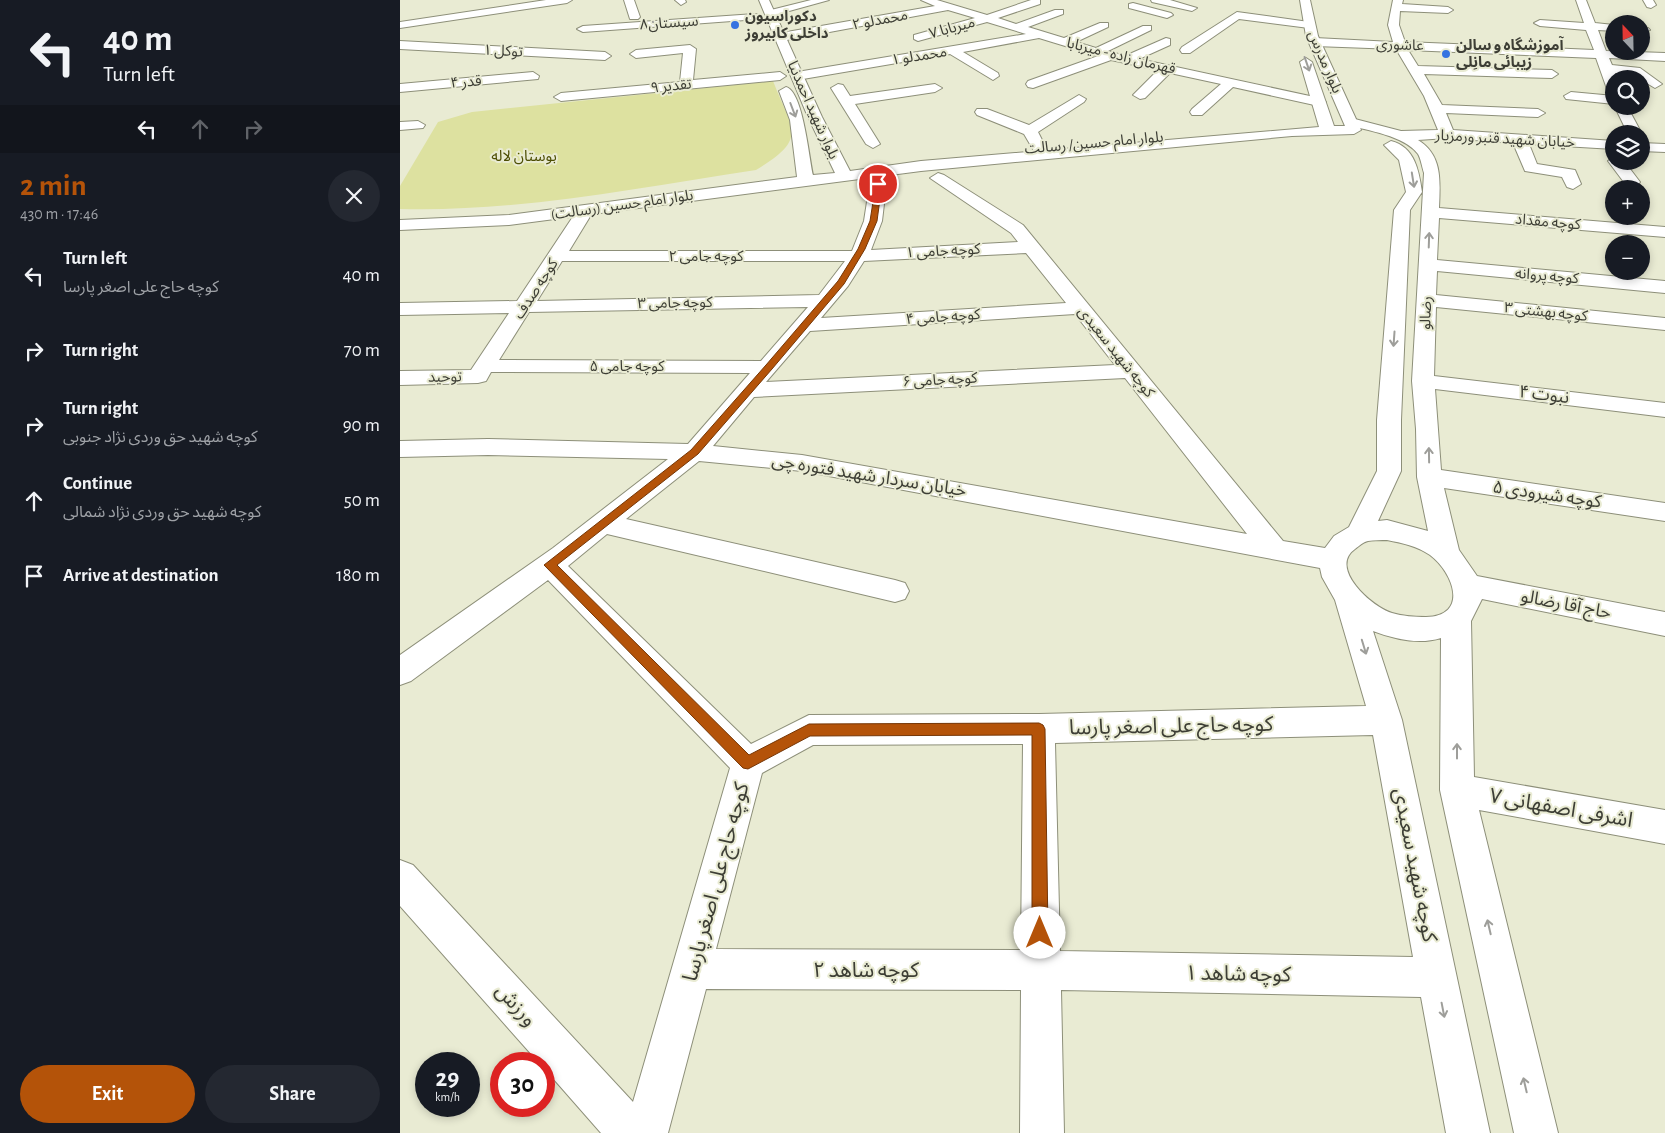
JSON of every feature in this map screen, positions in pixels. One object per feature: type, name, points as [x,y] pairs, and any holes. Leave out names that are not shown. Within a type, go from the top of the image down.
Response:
[{"type":"street","points":[[400,25],[562,0]]},
{"type":"street","points":[[629,0],[634,17]]},
{"type":"street","points":[[748,0],[762,29]]},
{"type":"street","name":"بلوار شهید احمدنیا","points":[[764,0],[840,171]]},
{"type":"street","points":[[779,0],[819,1]]},
{"type":"street","name":"قهرمان زاده - میربابا","points":[[929,0],[1110,56],[1168,68],[1202,71],[1231,82],[1319,102]]},
{"type":"street","points":[[1147,0],[1133,6],[1168,15]]},
{"type":"street","points":[[1156,0],[1192,8]]},
{"type":"street","name":"بلوار مدرس","points":[[1305,0],[1314,42],[1352,126]]},
{"type":"street","points":[[1581,0],[1603,54],[1607,69],[1636,70],[1655,84]]},
{"type":"street","points":[[771,13],[819,1]]},
{"type":"street","name":"میربابا ۷","points":[[918,37],[986,19],[1036,2]]},
{"type":"street","points":[[537,18],[539,4]]},
{"type":"street","points":[[968,13],[990,6]]},
{"type":"street","name":"محمدلو ۲","points":[[781,37],[948,7]]},
{"type":"street","points":[[1388,30],[1396,8],[1444,15]]},
{"type":"street","name":"بلوار مدرس","points":[[1291,10],[1296,31]]},
{"type":"street","points":[[455,49],[474,14]]},
{"type":"street","points":[[1186,50],[1237,15],[1296,31],[1309,25]]},
{"type":"street","points":[[1587,15],[1605,16]]},
{"type":"street","name":"سیستان۸","points":[[583,29],[756,17]]},
{"type":"street","name":"محمدلو ۱","points":[[798,76],[954,50],[1035,34],[1060,17],[1015,28]]},
{"type":"street","points":[[1065,42],[1104,25]]},
{"type":"street","points":[[1098,52],[1147,28]]},
{"type":"street","points":[[1388,30],[1410,31]]},
{"type":"street","points":[[1388,30],[1427,89],[1438,109],[1446,134]]},
{"type":"street","points":[[1565,37],[1605,30]]},
{"type":"street","points":[[1534,36],[1593,32]]},
{"type":"street","name":"عاشوری","points":[[1314,42],[1398,45],[1534,36],[1603,54],[1665,57]]},
{"type":"street","points":[[1128,59],[1166,42]]},
{"type":"street","name":"توکل ۱","points":[[400,45],[605,56]]},
{"type":"street","points":[[636,54],[690,49],[686,85]]},
{"type":"street","points":[[954,50],[993,76]]},
{"type":"street","name":"بلوار مدرس","points":[[1303,54],[1326,126]]},
{"type":"street","points":[[1033,84],[1110,56]]},
{"type":"street","name":"بلوار شهید احمدنیا","points":[[774,60],[798,120],[798,146],[805,176]]},
{"type":"street","points":[[1411,65],[1487,61]]},
{"type":"street","points":[[1411,65],[1552,74]]},
{"type":"street","points":[[1140,95],[1168,68]]},
{"type":"street","points":[[828,71],[873,144]]},
{"type":"street","name":"قدر ۴","points":[[400,88],[533,76]]},
{"type":"street","name":"۹ تقدیر","points":[[561,97],[780,76]]},
{"type":"street","points":[[1197,112],[1231,82]]},
{"type":"street","points":[[846,101],[935,88]]},
{"type":"street","points":[[1427,89],[1446,90]]},
{"type":"street","points":[[1571,96],[1605,99]]},
{"type":"street","points":[[1030,131],[1079,99]]},
{"type":"street","points":[[1438,109],[1538,113]]},
{"type":"street","points":[[982,112],[1030,131],[1038,148]]},
{"type":"street","points":[[400,126],[418,125]]},
{"type":"street","name":"رضالو","points":[[1352,126],[1370,125],[1397,136],[1423,151],[1432,172],[1423,381],[1428,429],[1429,477],[1446,554]]},
{"type":"street","name":"بلوار امام حسین/ رسالت","points":[[887,165],[1326,126]]},
{"type":"street","name":"بلوار امام حسین/ رسالت","points":[[840,171],[1038,148],[1326,126],[1352,126]]},
{"type":"street","name":"رضالو","points":[[1352,126],[1403,152],[1410,165],[1414,192],[1402,210],[1389,420],[1389,472],[1359,533]]},
{"type":"street","name":"خیابان شهید قنبر ورمزیار","points":[[1397,136],[1446,134],[1605,144]]},
{"type":"street","points":[[1519,138],[1531,168],[1569,173],[1573,184]]},
{"type":"street","points":[[400,672],[550,565],[694,452],[805,326],[841,282],[862,249],[873,221],[887,165],[858,157],[828,142]]},
{"type":"street","points":[[788,159],[798,146]]},
{"type":"street","points":[[1650,146],[1663,151]]},
{"type":"street","points":[[743,179],[768,170]]},
{"type":"street","points":[[1623,170],[1630,180]]},
{"type":"street","name":"بلوار امام حسین (رسالت)","points":[[400,225],[461,224],[586,210],[840,171]]},
{"type":"street","name":"بلوار امام حسین (رسالت)","points":[[400,214],[470,214],[516,210],[743,179],[805,176]]},
{"type":"street","name":"کوچه شهید سعیدی","points":[[938,178],[1017,229],[1274,550]]},
{"type":"street","name":"کوچه صدف","points":[[484,366],[586,210]]},
{"type":"street","name":"کوچه مقداد","points":[[1430,212],[1665,232]]},
{"type":"street","name":"کوچه جامی ۱","points":[[856,256],[1031,247]]},
{"type":"street","name":"کوچه جامی ۲","points":[[557,256],[856,256]]},
{"type":"street","name":"کوچه پروانه","points":[[1428,266],[1665,287]]},
{"type":"street","name":"کوچه بهشتی ۳","points":[[1427,300],[1665,324]]},
{"type":"street","name":"کوچه جامی ۳","points":[[400,309],[825,301]]},
{"type":"street","name":"کوچه جامی ۴","points":[[805,326],[1081,308]]},
{"type":"street","name":"کوچه جامی ۵","points":[[484,366],[769,367]]},
{"type":"street","name":"توحید","points":[[400,378],[478,376],[484,366]]},
{"type":"street","name":"کوچه جامی ۶","points":[[749,390],[1131,371]]},
{"type":"street","name":"نبوت ۴","points":[[1423,381],[1665,410]]},
{"type":"street","name":"خیابان سردار شهید فتوره چی","points":[[403,452],[488,447],[694,452],[802,463],[1333,560]]},
{"type":"street","name":"کوچه شیرودی ۵","points":[[1429,477],[1665,512]]},
{"type":"street","points":[[1375,500],[1388,512],[1407,519],[1424,519],[1437,514]]},
{"type":"street","points":[[604,524],[895,591]]},
{"type":"street","points":[[1387,530],[1418,537],[1446,554],[1467,585],[1467,604],[1456,620],[1433,629],[1403,628],[1373,618],[1349,600],[1336,580],[1333,560],[1341,544],[1359,533],[1387,530]]},
{"type":"street","points":[[550,565],[748,763]]},
{"type":"street","name":"حاج آقا رضالو","points":[[1467,585],[1665,624]]},
{"type":"street","name":"کوچه شهید سعیدی","points":[[1349,600],[1386,720],[1468,1133]]},
{"type":"street","points":[[1456,620],[1457,790],[1536,1133]]},
{"type":"street","name":"کوچه حاج علی اصغر پارسا","points":[[646,1133],[748,763],[809,730],[1039,729],[1386,720]]},
{"type":"street","points":[[1039,729],[1042,1133]]},
{"type":"street","name":"اشرفی اصفهانی ۷","points":[[1457,790],[1665,827]]},
{"type":"street","name":"ورزش","points":[[400,878],[631,1133]]},
{"type":"street","name":"کوچه شاهد ۲","points":[[692,969],[1040,970]]},
{"type":"street","name":"کوچه شاهد ۱","points":[[1040,970],[1437,977]]},
{"type":"green space","name":"بوستان لاله","points":[[773,81],[786,112],[792,133],[790,141],[783,150],[756,170],[534,203],[445,209],[400,209],[400,186],[438,122],[472,112]]},
{"type":"place","name":"دکوراسیون داخلی کابیروز","points":[[735,25]]},
{"type":"place","name":"آموزشگاه و سالن زیبائی مانِلی","points":[[1446,54]]},
{"type":"route","points":[[878,184],[873,221],[862,249],[841,282],[769,367],[694,452],[550,565],[748,763],[809,730],[1039,729],[1040,933]]}]
